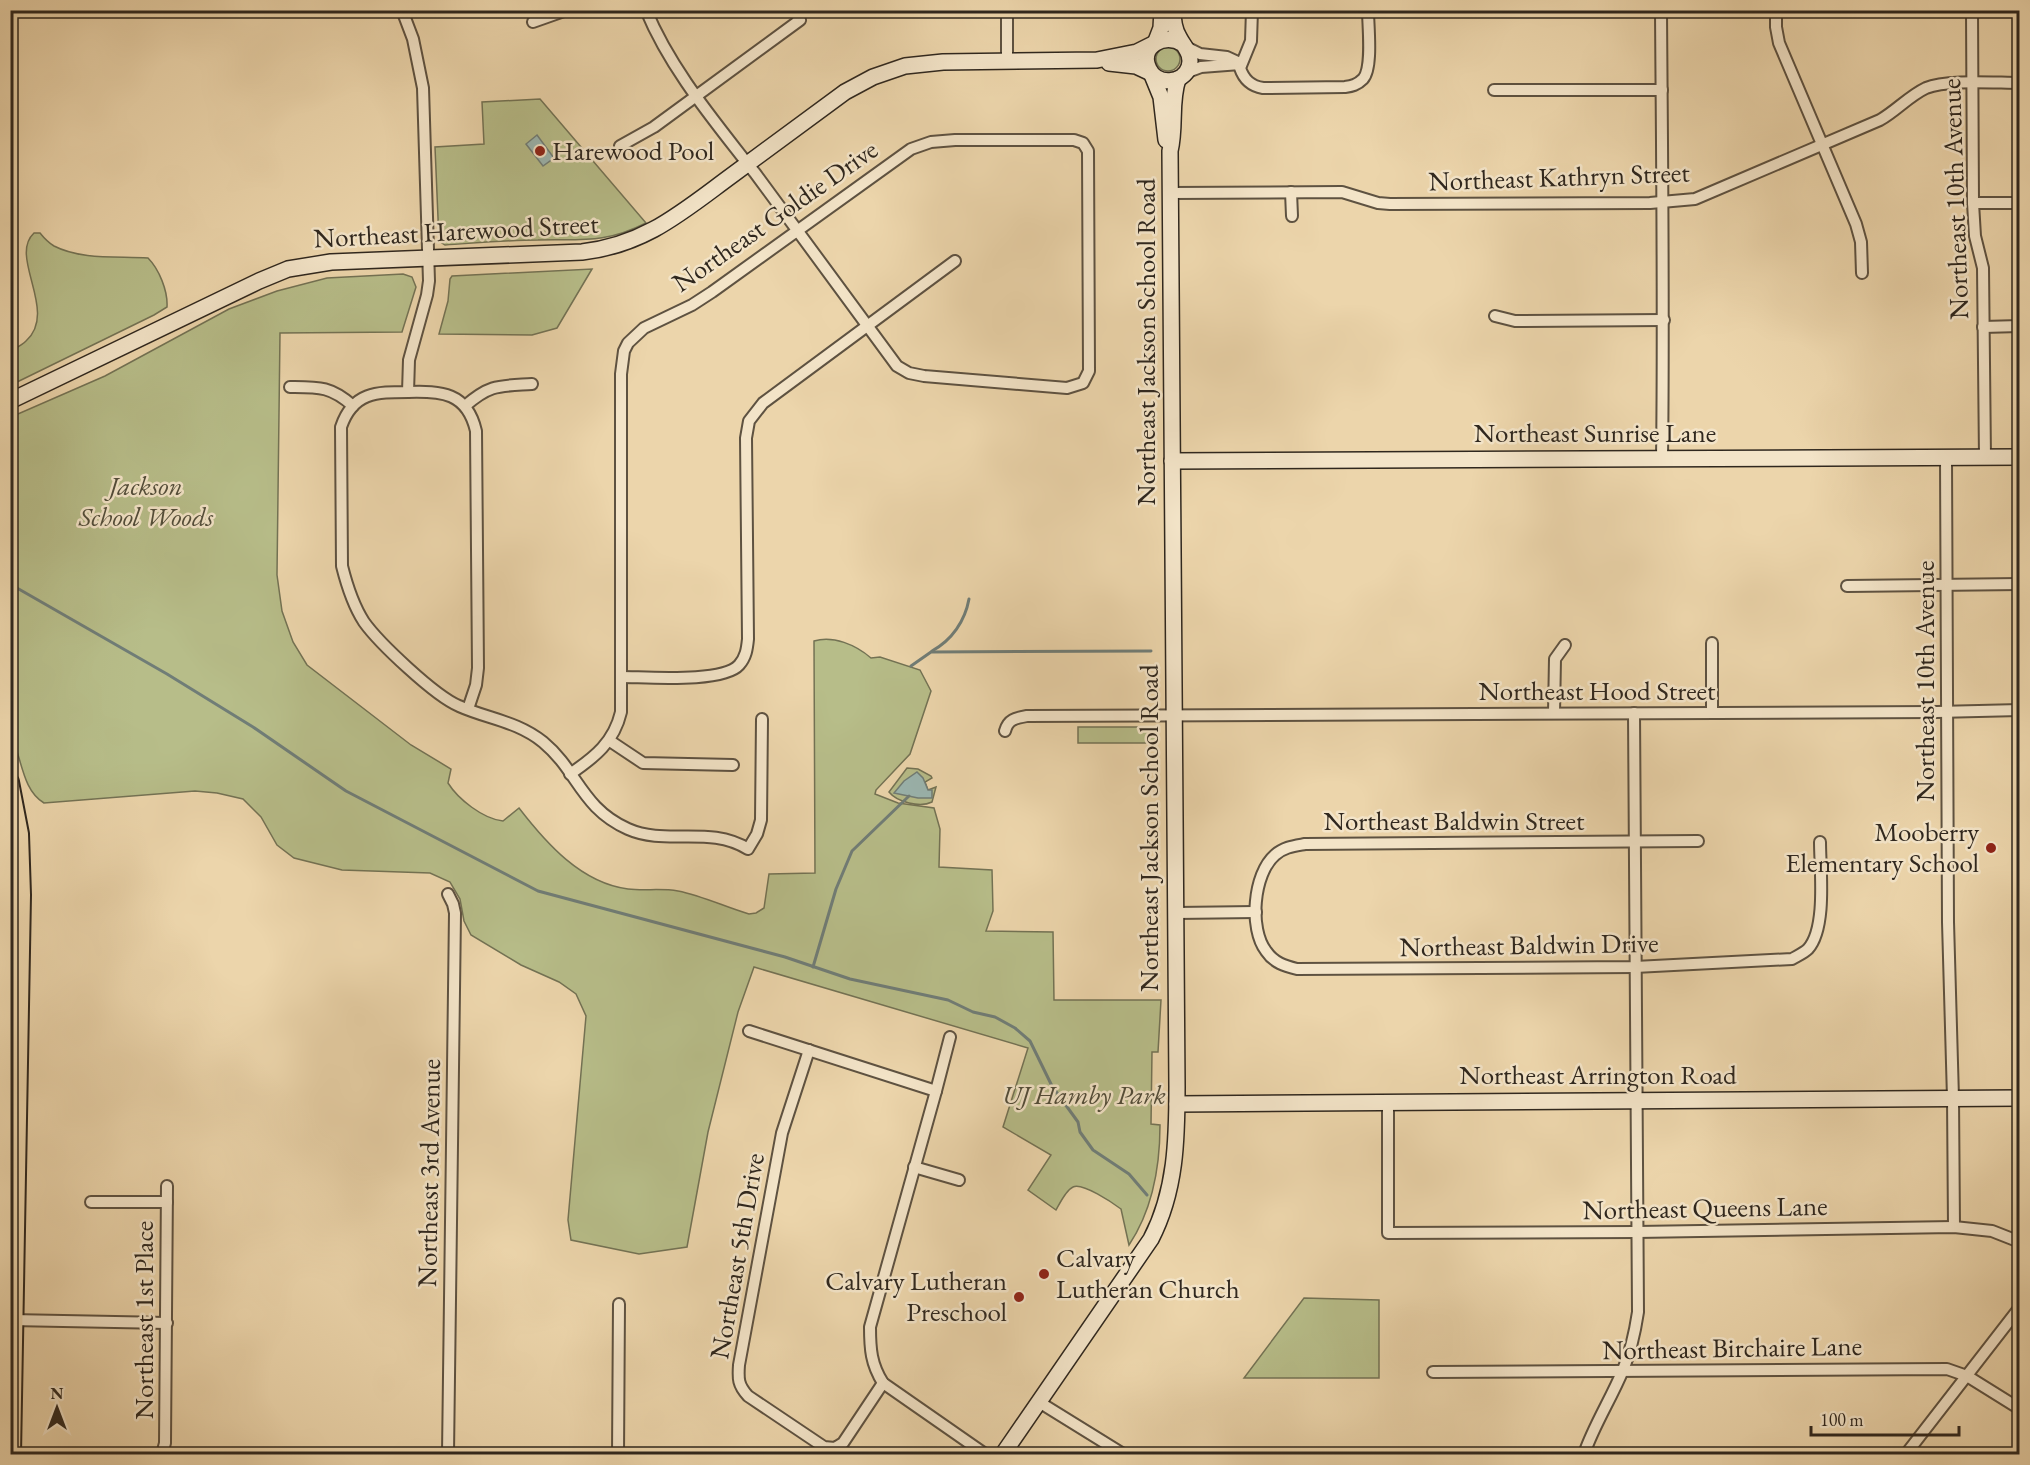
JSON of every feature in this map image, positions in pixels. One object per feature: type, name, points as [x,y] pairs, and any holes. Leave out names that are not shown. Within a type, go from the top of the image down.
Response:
[{"type":"main road","points":[[11,787],[20,834],[21,869],[15,1062],[12,1455]]},
{"type":"street","points":[[402,10],[414,39],[423,88],[429,258],[427,295],[409,360],[408,392]]},
{"type":"street","points":[[532,22],[567,10]]},
{"type":"street","points":[[646,10],[660,40],[696,96],[866,326]]},
{"type":"street","points":[[620,146],[654,127],[800,20],[794,10]]},
{"type":"street","points":[[1007,10],[1007,61]]},
{"type":"street","points":[[1162,10],[1161,28],[1146,61],[1152,74],[1165,81],[1201,67],[1240,63]]},
{"type":"street","points":[[1173,10],[1176,31],[1190,60],[1182,76]]},
{"type":"street","points":[[1252,10],[1250,47],[1240,63],[1242,75],[1255,86],[1345,87],[1356,85],[1365,77],[1368,66],[1368,10]]},
{"type":"street","points":[[1661,10],[1661,202],[1664,320],[1662,458]]},
{"type":"street","points":[[1776,10],[1779,43],[1856,224],[1861,242],[1862,273]]},
{"type":"street","name":"Northeast 10th Avenue","points":[[1972,10],[1973,203],[1975,236],[1983,268],[1985,458]]},
{"type":"street","points":[[1155,43],[1170,38],[1200,54],[1227,57],[1240,63]]},
{"type":"street","name":"Northeast Harewood Street","points":[[1097,60],[1137,52],[1155,43]]},
{"type":"street","name":"Northeast Harewood Street","points":[[10,401],[259,280],[288,269],[331,261],[582,252],[623,244],[663,226],[854,87],[884,72],[923,64],[1097,60],[1136,66],[1152,74]]},
{"type":"street","name":"Northeast Jackson School Road","points":[[1152,74],[1159,90],[1164,133],[1170,151]]},
{"type":"street","name":"Northeast Jackson School Road","points":[[1003,1455],[1156,1230],[1164,1212],[1173,1171],[1177,1104],[1170,151],[1174,134],[1173,97],[1182,76]]},
{"type":"street","name":"Northeast Kathryn Street","points":[[1170,192],[1348,193],[1369,201],[1390,204],[1661,202],[1695,199],[1887,116],[1925,89],[1948,83],[2019,82]]},
{"type":"street","points":[[1494,90],[1662,90]]},
{"type":"street","name":"Northeast Goldie Drive","points":[[570,774],[592,759],[610,741],[621,712],[621,374],[624,351],[634,336],[644,328],[692,305],[712,292],[892,161],[920,145],[955,140],[1068,139],[1083,143],[1088,152],[1089,371],[1083,383],[1067,388],[924,376],[897,366],[866,326]]},
{"type":"street","points":[[1291,192],[1292,216]]},
{"type":"street","points":[[1973,203],[2019,203]]},
{"type":"street","points":[[621,677],[710,676],[726,674],[738,666],[746,655],[748,639],[746,438],[749,421],[763,403],[955,261]]},
{"type":"street","points":[[1495,316],[1515,321],[1664,320]]},
{"type":"street","points":[[1983,327],[2019,326]]},
{"type":"street","points":[[465,406],[482,392],[494,387],[532,384]]},
{"type":"street","points":[[290,387],[332,390],[353,406]]},
{"type":"street","points":[[468,709],[478,674],[476,435],[473,419],[465,406],[444,393],[373,393],[362,398],[353,406],[345,416],[340,431],[342,566],[350,595],[364,622],[434,690],[453,703],[468,709],[514,724],[532,734],[554,752],[587,799],[627,829],[652,835],[712,837],[729,840],[748,849],[757,834],[761,820],[762,719]]},
{"type":"street","name":"Northeast Sunrise Lane","points":[[1172,461],[2019,457]]},
{"type":"street","name":"Northeast 10th Avenue","points":[[1946,458],[1948,922],[1954,1227]]},
{"type":"street","points":[[1846,586],[2019,584]]},
{"type":"street","points":[[1712,643],[1712,713]]},
{"type":"street","points":[[1554,713],[1554,665],[1557,654],[1565,645]]},
{"type":"street","name":"Northeast Hood Street","points":[[1005,731],[1007,724],[1014,718],[1027,716],[2019,710]]},
{"type":"street","points":[[1584,1455],[1594,1425],[1623,1371],[1635,1334],[1638,1312],[1634,713]]},
{"type":"street","points":[[610,741],[643,764],[733,765]]},
{"type":"street","name":"Northeast Baldwin Street","points":[[1256,912],[1256,897],[1262,871],[1275,854],[1285,848],[1305,844],[1698,841]]},
{"type":"street","name":"Northeast Baldwin Drive","points":[[1256,912],[1259,934],[1266,952],[1279,964],[1298,969],[1635,967],[1776,961],[1792,959],[1808,949],[1816,935],[1820,919],[1820,842]]},
{"type":"street","name":"Northeast 3rd Avenue","points":[[448,894],[455,913],[448,1455]]},
{"type":"street","points":[[1176,913],[1256,912]]},
{"type":"street","points":[[749,1030],[936,1091]]},
{"type":"street","points":[[950,1037],[870,1327],[870,1353],[874,1370],[883,1383],[985,1455]]},
{"type":"street","name":"Northeast 5th Drive","points":[[809,1050],[782,1133],[738,1379],[740,1387],[748,1396],[824,1447],[835,1449],[843,1443],[883,1383]]},
{"type":"street","name":"Northeast Arrington Road","points":[[1177,1104],[2019,1098]]},
{"type":"street","name":"Northeast Queens Lane","points":[[1388,1102],[1389,1233],[1954,1227],[1992,1231],[2019,1242]]},
{"type":"street","points":[[914,1167],[959,1180]]},
{"type":"street","name":"Northeast 1st Place","points":[[162,1455],[165,1443],[167,1186]]},
{"type":"street","points":[[91,1202],[167,1202]]},
{"type":"street","points":[[618,1455],[619,1304]]},
{"type":"street","points":[[1906,1455],[2019,1307]]},
{"type":"street","points":[[12,1320],[167,1323]]},
{"type":"street","name":"Northeast Birchaire Lane","points":[[1433,1372],[1947,1369],[1967,1376],[2019,1409]]},
{"type":"street","points":[[1039,1402],[1123,1455]]},
{"type":"green space","points":[[1168,47],[1177,50],[1180,59],[1177,68],[1168,71],[1159,68],[1156,59],[1159,50]]},
{"type":"green space","points":[[540,99],[646,223],[618,234],[593,239],[515,240],[445,245],[439,241],[435,147],[484,144],[482,102]]},
{"type":"green space","points":[[34,233],[40,233],[54,246],[76,254],[148,258],[162,281],[167,307],[11,385],[11,351],[26,341],[35,329],[38,315],[26,256],[28,243]]},
{"type":"green space","points":[[592,269],[557,328],[532,335],[439,334],[452,276]]},
{"type":"green space","name":"Jackson School Woods","points":[[403,274],[412,277],[416,287],[402,332],[280,333],[277,575],[282,611],[293,642],[307,665],[411,745],[451,769],[448,783],[472,807],[487,816],[503,821],[519,808],[553,847],[580,870],[595,879],[628,889],[678,891],[749,914],[764,908],[769,874],[815,873],[814,641],[829,639],[844,642],[871,658],[880,657],[920,670],[931,691],[910,754],[876,790],[875,794],[898,803],[934,808],[940,829],[939,867],[992,870],[993,911],[986,931],[1053,932],[1054,1000],[1161,1000],[1158,1052],[1152,1052],[1151,1124],[1160,1125],[1157,1172],[1144,1217],[1129,1245],[1121,1209],[1097,1194],[1083,1187],[1073,1187],[1056,1210],[1028,1190],[1051,1155],[1003,1127],[1028,1048],[754,967],[738,1012],[708,1132],[687,1247],[639,1254],[571,1240],[568,1220],[586,1016],[576,994],[559,982],[521,965],[471,935],[464,921],[460,899],[450,882],[430,873],[342,870],[294,858],[277,845],[261,817],[243,799],[217,793],[195,791],[44,803],[31,790],[11,735],[11,417],[105,376],[229,309],[277,291],[327,278]]},
{"type":"green space","points":[[1078,727],[1151,727],[1157,732],[1158,743],[1078,743]]},
{"type":"green space","points":[[907,768],[918,769],[931,776],[932,778],[925,782],[928,790],[936,787],[932,802],[909,803],[897,799],[889,792]]},
{"type":"green space","points":[[1304,1298],[1379,1300],[1379,1378],[1244,1378]]},
{"type":"water","name":"Harewood Pool","points":[[537,135],[554,158],[543,166],[526,144]]},
{"type":"water","points":[[917,772],[923,778],[928,790],[932,790],[932,798],[918,798],[894,793],[904,781]]},
{"type":"waterway","points":[[10,584],[167,674],[253,727],[346,791],[538,891],[785,957],[850,979],[948,1000],[973,1012],[995,1017],[1015,1028],[1030,1041],[1052,1086],[1078,1122],[1080,1132],[1093,1150],[1129,1174],[1147,1195]]},
{"type":"waterway","points":[[932,651],[957,629],[969,599]]},
{"type":"waterway","points":[[911,666],[931,652],[1151,651]]},
{"type":"waterway","points":[[813,967],[836,889],[852,851],[909,796]]},
{"type":"place","name":"Harewood Pool","points":[[540,151]]},
{"type":"place","name":"Mooberry Elementary School","points":[[1991,848]]},
{"type":"place","name":"Calvary Lutheran Church","points":[[1044,1274]]},
{"type":"place","name":"Calvary Lutheran Preschool","points":[[1019,1297]]},
{"type":"park label","name":"UJ Hamby Park","points":[[1084,1095]]}]
